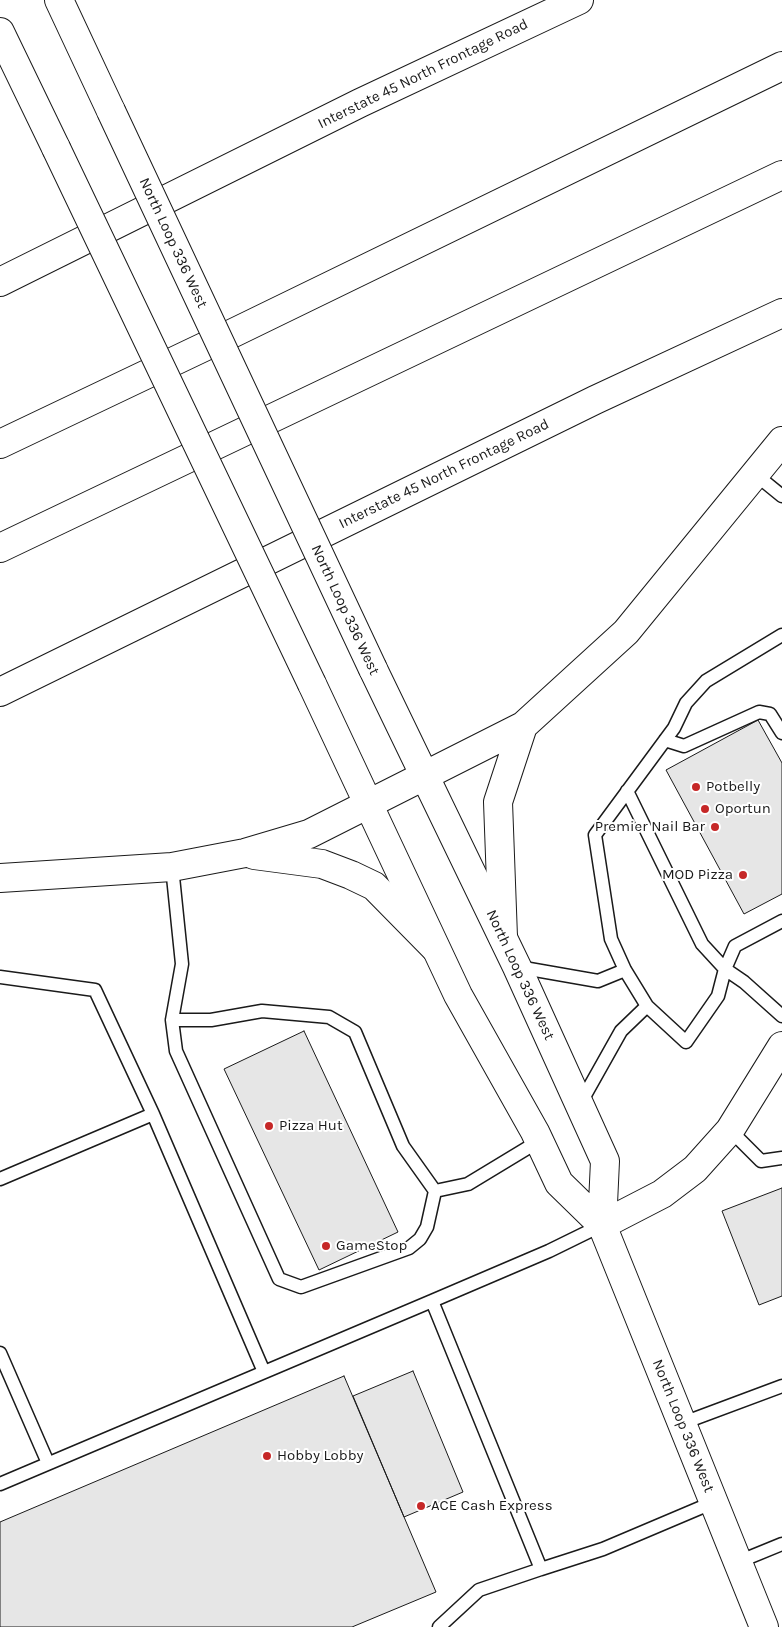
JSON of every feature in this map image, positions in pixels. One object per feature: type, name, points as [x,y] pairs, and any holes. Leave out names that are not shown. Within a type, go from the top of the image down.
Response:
[{"type":"main road","name":"North Loop 336 West","points":[[59,0],[423,776],[503,937],[604,1161],[602,1225]]},
{"type":"main road","name":"Interstate 45 North Frontage Road","points":[[0,282],[360,104],[578,0]]},
{"type":"main road","name":"North Loop 336 West","points":[[0,32],[369,803],[458,995],[539,1141],[559,1183],[602,1225],[764,1627]]},
{"type":"main road","points":[[0,444],[227,336],[782,66]]},
{"type":"main road","points":[[0,548],[782,175]]},
{"type":"main road","name":"Interstate 45 North Frontage Road","points":[[0,692],[586,404],[782,313]]},
{"type":"main road","points":[[0,878],[172,867],[245,853],[309,834],[523,726],[626,632],[782,441]]},
{"type":"main road","points":[[503,937],[498,802],[523,726]]},
{"type":"main road","points":[[245,853],[322,864],[374,886],[438,951]]},
{"type":"main road","points":[[602,1225],[662,1194],[695,1169],[730,1130],[782,1046]]},
{"type":"lane","points":[[755,474],[782,496]]},
{"type":"lane","points":[[782,635],[706,681],[686,703],[665,740],[595,835],[611,938],[625,970],[647,1006],[686,1042],[718,996],[725,969],[735,946],[782,921]]},
{"type":"lane","points":[[665,740],[684,746],[759,712],[770,714],[782,733]]},
{"type":"lane","points":[[628,790],[702,944],[725,969],[744,982],[782,1016]]},
{"type":"lane","points":[[172,867],[182,964],[172,1020],[176,1051],[279,1279],[301,1287],[409,1248],[420,1239],[427,1227],[435,1192],[403,1146],[355,1032],[329,1017],[262,1011],[210,1020],[172,1020]]},
{"type":"lane","points":[[517,967],[598,981],[625,970]]},
{"type":"lane","points":[[0,977],[96,990],[153,1114],[264,1372]]},
{"type":"lane","points":[[579,1106],[621,1031],[647,1006]]},
{"type":"lane","points":[[0,1179],[153,1114]]},
{"type":"lane","points":[[730,1130],[761,1161],[782,1158]]},
{"type":"lane","points":[[435,1192],[468,1184],[539,1141]]},
{"type":"lane","points":[[0,1484],[549,1251],[602,1225]]},
{"type":"lane","points":[[432,1300],[541,1569]]},
{"type":"lane","points":[[0,1353],[48,1463]]},
{"type":"lane","points":[[682,1423],[782,1386]]},
{"type":"lane","points":[[439,1627],[479,1590],[603,1549],[714,1502]]},
{"type":"lane","points":[[738,1562],[782,1544]]},
{"type":"building","points":[[758,720],[782,763],[782,894],[744,914],[666,770]]},
{"type":"building","points":[[304,1031],[398,1232],[319,1270],[224,1069]]},
{"type":"building","points":[[782,1188],[782,1296],[759,1305],[722,1211]]},
{"type":"building","points":[[413,1371],[463,1492],[404,1517],[353,1396]]},
{"type":"building","name":"Hobby Lobby","points":[[344,1376],[436,1592],[352,1627],[0,1627],[0,1522]]},
{"type":"place","name":"Potbelly","points":[[696,787]]},
{"type":"place","name":"Oportun","points":[[705,809]]},
{"type":"place","name":"Premier Nail Bar","points":[[715,827]]},
{"type":"place","name":"MOD Pizza","points":[[743,875]]},
{"type":"place","name":"Pizza Hut","points":[[269,1126]]},
{"type":"place","name":"GameStop","points":[[326,1246]]},
{"type":"place","name":"Hobby Lobby","points":[[267,1456]]},
{"type":"place","name":"ACE Cash Express","points":[[421,1506]]}]
